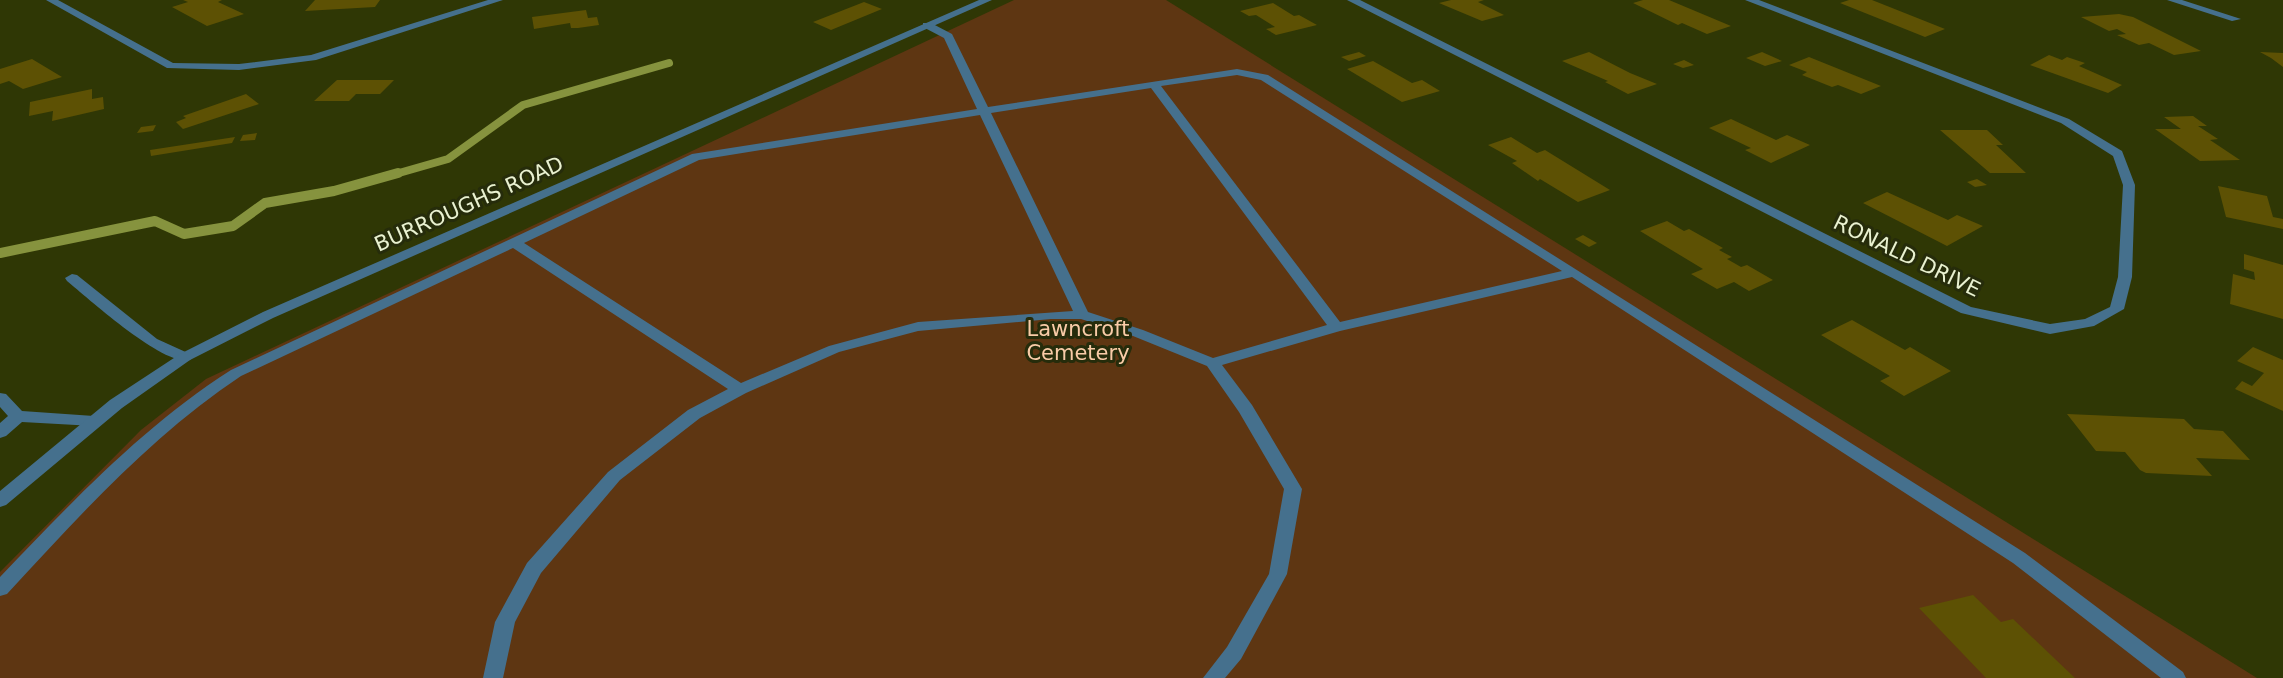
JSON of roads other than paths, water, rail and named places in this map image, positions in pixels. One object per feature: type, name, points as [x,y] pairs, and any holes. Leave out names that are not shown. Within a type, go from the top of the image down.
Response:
[{"type":"street","points":[[51,0],[171,66],[239,67],[312,58],[498,0]]},
{"type":"street","name":"BURROUGHS ROAD","points":[[0,501],[94,421],[185,357],[268,315],[927,26],[969,3],[987,0]]},
{"type":"street","name":"RONALD DRIVE","points":[[1352,0],[1966,310],[2050,329],[2090,323],[2117,309],[2125,277],[2129,185],[2118,154],[2065,121],[1750,0]]},
{"type":"street","points":[[2172,0],[2236,19]]},
{"type":"street","points":[[927,26],[948,36],[1082,315]]},
{"type":"street","points":[[0,589],[138,446],[200,395],[257,363],[696,157],[1237,72],[1264,77],[1574,272],[2019,558],[2176,678]]},
{"type":"street","points":[[1154,84],[1336,327]]},
{"type":"street","points":[[514,243],[740,389]]},
{"type":"street","points":[[1212,363],[1336,327],[1574,272]]},
{"type":"street","points":[[72,278],[152,342],[185,357]]},
{"type":"street","points":[[493,678],[505,622],[534,568],[614,476],[694,414],[740,389],[834,349],[918,327],[1051,315],[1082,315],[1138,333],[1212,363],[1246,409],[1293,489],[1278,574],[1234,652],[1213,678]]},
{"type":"street","points":[[0,398],[18,416],[94,421]]},
{"type":"street","points":[[0,432],[18,416]]},
{"type":"waterway","points":[[392,175],[448,159],[523,105],[669,63]]},
{"type":"waterway","points":[[0,253],[155,221],[184,234],[233,226],[265,203],[334,191],[398,173]]},
{"type":"park label","name":"Lawncroft Cemetery","points":[[1078,341]]}]
